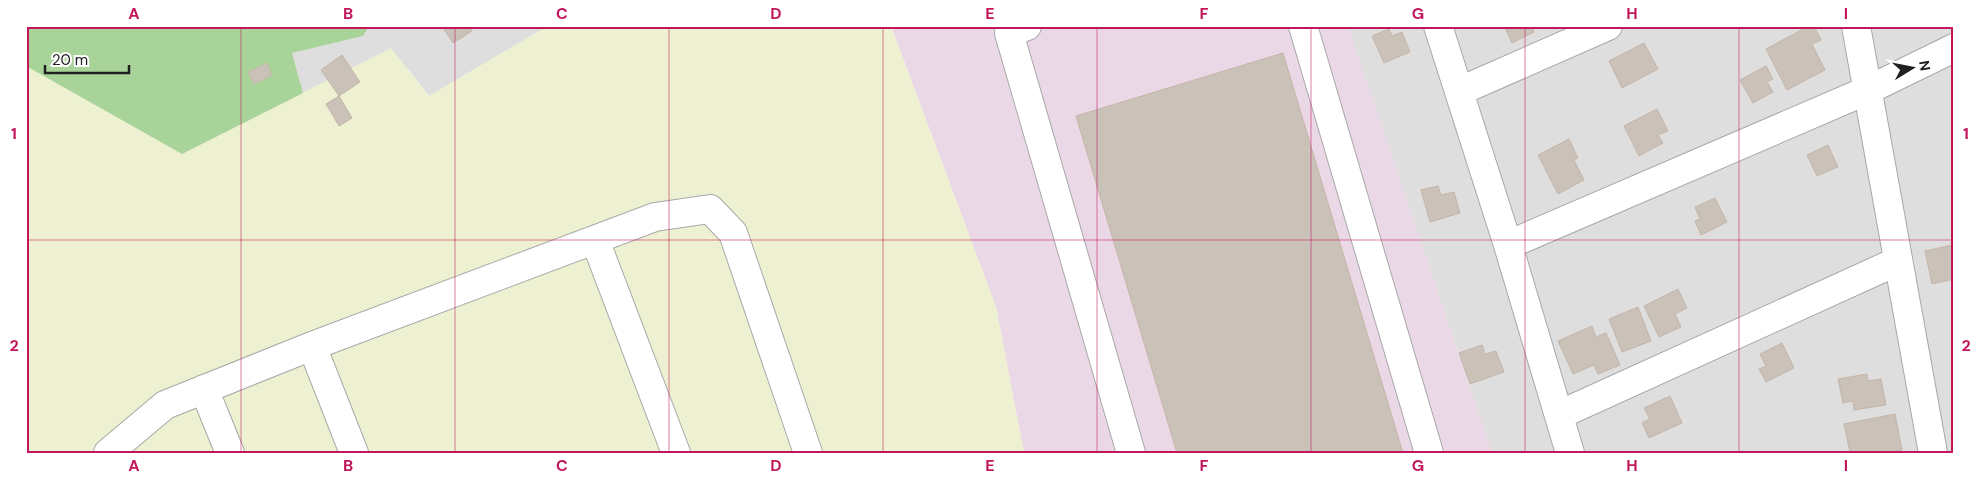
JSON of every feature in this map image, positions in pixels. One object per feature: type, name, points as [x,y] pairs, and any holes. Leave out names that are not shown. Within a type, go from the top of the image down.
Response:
[{"type":"street","points":[[1027,26],[1009,33],[1130,453]]},
{"type":"street","points":[[1302,26],[1429,453]]},
{"type":"street","points":[[1438,26],[1508,245],[1570,453]]},
{"type":"street","points":[[1460,91],[1608,26]]},
{"type":"street","points":[[1856,26],[1933,453]]},
{"type":"street","points":[[1508,245],[1868,90],[1954,48]]},
{"type":"street","points":[[114,451],[165,405],[204,389],[312,346],[655,217],[710,209],[733,233],[808,453]]},
{"type":"street","points":[[595,240],[676,453]]},
{"type":"street","points":[[1559,415],[1898,261]]},
{"type":"street","points":[[312,346],[354,453]]},
{"type":"street","points":[[204,389],[230,453]]},
{"type":"shaded area","points":[[369,26],[548,26],[429,96],[409,70],[303,93],[291,53],[363,36]]},
{"type":"shaded area","points":[[891,26],[1348,26],[1492,453],[1024,453],[996,307]]},
{"type":"shaded area","points":[[1348,26],[1954,26],[1954,453],[1492,453]]},
{"type":"green space","points":[[26,26],[369,26],[363,36],[292,53],[303,93],[182,154],[26,66]]},
{"type":"green space","points":[[548,26],[891,26],[996,307],[1024,453],[26,453],[26,66],[182,154],[391,48],[429,96]]},
{"type":"building","points":[[442,26],[469,26],[472,31],[453,43]]},
{"type":"building","points":[[1504,26],[1531,26],[1534,32],[1512,43]]},
{"type":"building","points":[[1809,26],[1814,26],[1821,40],[1812,44],[1825,70],[1787,90],[1766,49]]},
{"type":"building","points":[[1389,29],[1392,36],[1402,32],[1410,52],[1384,63],[1372,36]]},
{"type":"building","points":[[1644,43],[1658,69],[1622,88],[1609,61]]},
{"type":"building","points":[[1283,53],[1403,453],[1177,453],[1076,116]]},
{"type":"building","points":[[342,55],[360,82],[339,96],[321,70]]},
{"type":"building","points":[[267,63],[272,75],[254,84],[248,72]]},
{"type":"building","points":[[1766,66],[1773,79],[1767,82],[1773,92],[1753,103],[1740,80]]},
{"type":"building","points":[[339,96],[352,118],[339,126],[326,104]]},
{"type":"building","points":[[1657,109],[1668,131],[1658,135],[1663,143],[1639,156],[1624,126]]},
{"type":"building","points":[[1569,139],[1578,158],[1574,160],[1584,180],[1558,194],[1538,155]]},
{"type":"building","points":[[1828,145],[1838,167],[1817,176],[1807,155]]},
{"type":"building","points":[[1438,186],[1441,195],[1454,192],[1460,213],[1430,222],[1421,190]]},
{"type":"building","points":[[1715,198],[1727,222],[1701,235],[1695,221],[1700,219],[1695,207]]},
{"type":"building","points":[[1952,245],[1954,279],[1932,284],[1925,251]]},
{"type":"building","points":[[1678,289],[1687,308],[1675,314],[1681,327],[1659,337],[1644,306]]},
{"type":"building","points":[[1638,307],[1651,341],[1622,352],[1609,319]]},
{"type":"building","points":[[1592,326],[1596,337],[1606,333],[1620,365],[1598,374],[1594,365],[1573,374],[1558,341]]},
{"type":"building","points":[[1782,343],[1794,368],[1766,382],[1759,369],[1766,366],[1760,354]]},
{"type":"building","points":[[1482,345],[1485,354],[1496,351],[1504,372],[1470,384],[1459,353]]},
{"type":"building","points":[[1867,374],[1868,381],[1881,379],[1886,405],[1854,410],[1853,401],[1843,403],[1838,379]]},
{"type":"building","points":[[1670,396],[1682,423],[1649,438],[1642,423],[1650,419],[1644,408]]},
{"type":"building","points":[[1895,414],[1902,450],[1887,453],[1850,453],[1844,424]]}]
